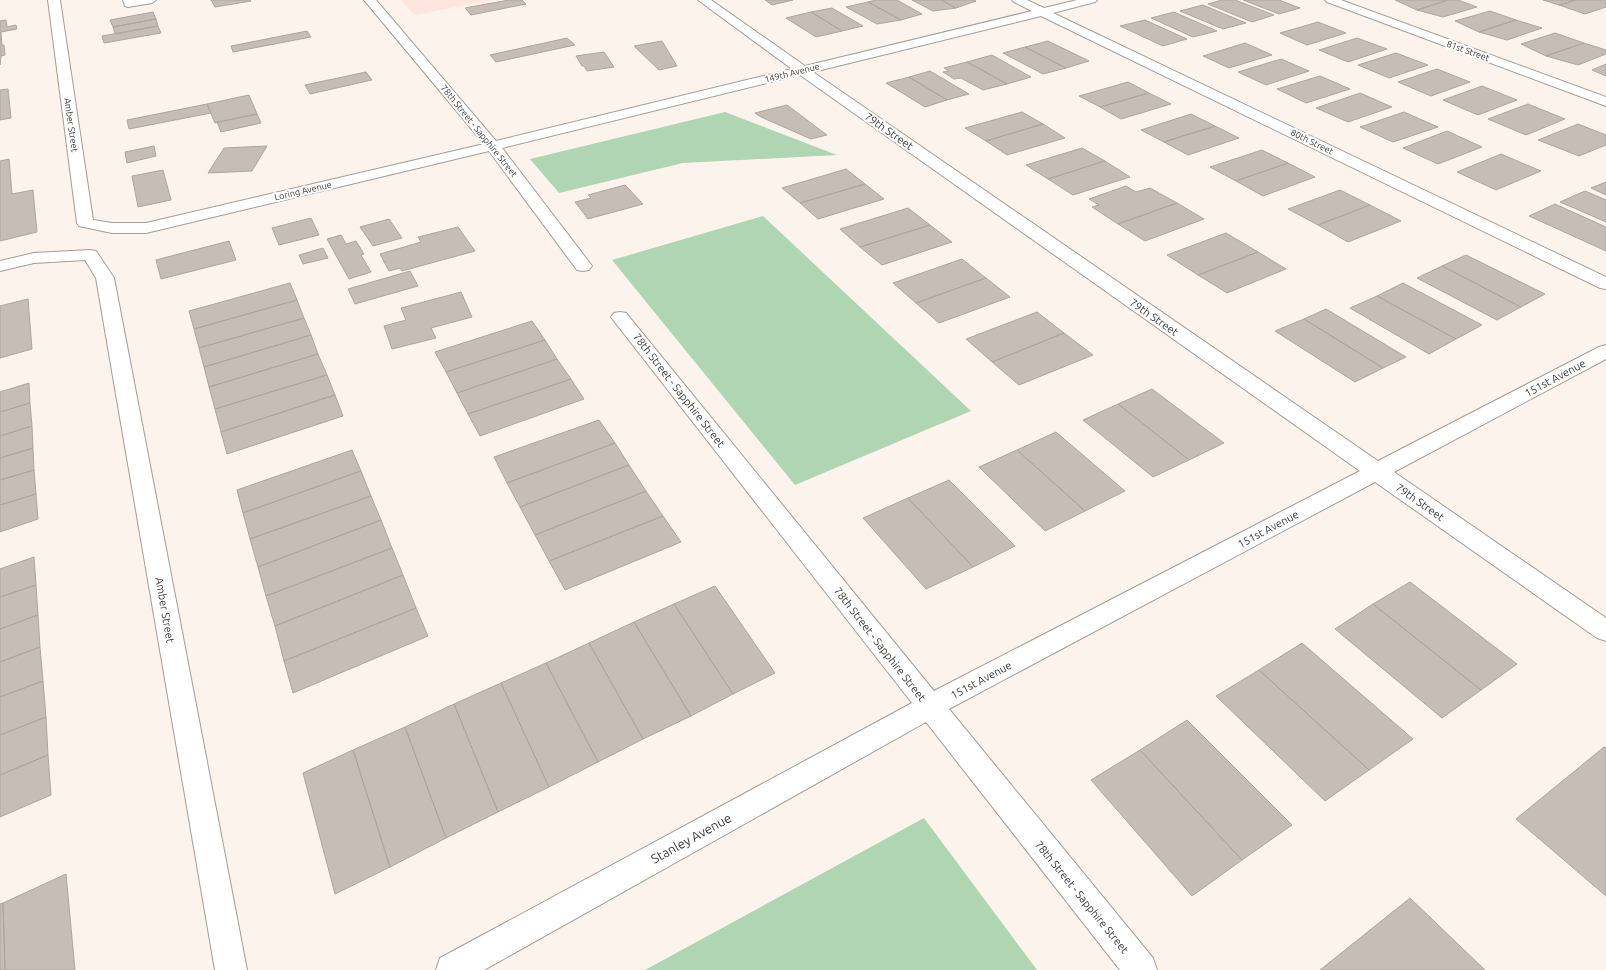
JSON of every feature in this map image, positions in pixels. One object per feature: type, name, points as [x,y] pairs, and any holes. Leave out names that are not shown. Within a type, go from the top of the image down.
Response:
[{"type":"street","name":"Amber Street","points":[[54,0],[85,222],[112,228]]},
{"type":"street","name":"78th Street - Sapphire Street","points":[[370,0],[493,146],[583,266]]},
{"type":"street","name":"79th Street","points":[[704,0],[802,71],[1606,631]]},
{"type":"street","name":"80th Street","points":[[1018,0],[1606,284]]},
{"type":"street","name":"149th Avenue","points":[[493,146],[1091,0]]},
{"type":"street","name":"81st Street","points":[[1331,0],[1606,102]]},
{"type":"street","name":"Loring Avenue","points":[[112,228],[146,228],[493,146]]},
{"type":"street","name":"Amber Street","points":[[0,266],[34,258],[90,255],[105,278],[231,970]]},
{"type":"street","name":"78th Street - Sapphire Street","points":[[620,317],[1141,970]]},
{"type":"street","name":"151st Avenue","points":[[930,706],[1606,351]]},
{"type":"street","name":"Stanley Avenue","points":[[452,970],[930,706]]},
{"type":"lane","points":[[127,0],[128,4],[152,0]]},
{"type":"shaded area","points":[[401,0],[493,0],[414,15]]},
{"type":"green space","points":[[725,112],[837,155],[683,163],[559,193],[530,159]]},
{"type":"green space","points":[[763,216],[971,411],[795,485],[612,260]]},
{"type":"green space","points":[[924,818],[1037,970],[645,970]]},
{"type":"building","points":[[211,0],[250,0],[251,1],[215,7]]},
{"type":"building","points":[[509,0],[522,0],[526,4],[471,15],[465,8]]},
{"type":"building","points":[[765,0],[793,0],[772,5]]},
{"type":"building","points":[[876,0],[897,0],[922,14],[901,20],[868,2]]},
{"type":"building","points":[[912,0],[941,0],[956,8],[933,11]]},
{"type":"building","points":[[941,0],[973,0],[976,1],[956,8]]},
{"type":"building","points":[[1222,0],[1235,0],[1274,15],[1252,22],[1208,4]]},
{"type":"building","points":[[1243,0],[1279,0],[1300,8],[1279,14]]},
{"type":"building","points":[[1395,0],[1448,0],[1417,10]]},
{"type":"building","points":[[1448,0],[1458,0],[1477,7],[1443,17],[1417,10]]},
{"type":"building","points":[[1543,0],[1576,0],[1559,5]]},
{"type":"building","points":[[1576,0],[1605,0],[1606,7],[1585,14],[1559,5]]},
{"type":"building","points":[[868,2],[901,20],[877,24],[846,7]]},
{"type":"building","points":[[1203,5],[1246,23],[1223,29],[1180,11]]},
{"type":"building","points":[[832,8],[863,26],[842,31],[811,12]]},
{"type":"building","points":[[1490,11],[1516,20],[1479,32],[1455,21]]},
{"type":"building","points":[[153,12],[156,19],[113,27],[110,20]]},
{"type":"building","points":[[811,12],[842,31],[816,37],[786,18]]},
{"type":"building","points":[[1174,12],[1217,31],[1193,37],[1151,18]]},
{"type":"building","points":[[156,19],[158,26],[115,34],[113,27]]},
{"type":"building","points":[[6,20],[7,27],[16,25],[17,29],[1,32],[2,45],[4,45],[5,55],[1,56],[0,65],[0,21]]},
{"type":"building","points":[[1145,20],[1187,39],[1163,46],[1120,26]]},
{"type":"building","points":[[1516,20],[1542,28],[1507,40],[1479,32]]},
{"type":"building","points":[[1318,22],[1346,33],[1307,45],[1280,33]]},
{"type":"building","points":[[158,26],[161,33],[104,43],[102,36]]},
{"type":"building","points":[[307,31],[311,37],[233,52],[231,46]]},
{"type":"building","points":[[1555,33],[1584,43],[1546,56],[1521,44]]},
{"type":"building","points":[[567,38],[575,45],[496,62],[490,55]]},
{"type":"building","points":[[1357,38],[1387,49],[1348,62],[1319,50]]},
{"type":"building","points":[[662,41],[677,66],[659,70],[634,46]]},
{"type":"building","points":[[1048,41],[1089,61],[1066,68],[1025,47]]},
{"type":"building","points":[[1245,43],[1272,55],[1229,68],[1203,56]]},
{"type":"building","points":[[1584,43],[1606,50],[1606,54],[1578,65],[1546,56]]},
{"type":"building","points":[[1025,47],[1066,68],[1043,74],[1003,53]]},
{"type":"building","points":[[604,52],[614,67],[587,71],[576,56]]},
{"type":"building","points":[[1396,53],[1428,65],[1389,78],[1358,65]]},
{"type":"building","points":[[992,55],[1031,77],[1007,84],[967,62]]},
{"type":"building","points":[[1281,59],[1309,71],[1266,85],[1238,72]]},
{"type":"building","points":[[967,62],[1007,84],[983,90],[961,78],[954,79],[943,72],[949,71],[944,68]]},
{"type":"building","points":[[1606,64],[1606,76],[1592,70]]},
{"type":"building","points":[[1437,69],[1470,82],[1431,96],[1398,82]]},
{"type":"building","points":[[930,71],[969,94],[947,100],[909,77]]},
{"type":"building","points":[[366,72],[372,80],[310,94],[305,85]]},
{"type":"building","points":[[1320,76],[1350,89],[1306,103],[1277,89]]},
{"type":"building","points":[[909,77],[947,100],[925,107],[886,83]]},
{"type":"building","points":[[1128,82],[1149,93],[1100,107],[1079,96]]},
{"type":"building","points":[[1482,86],[1517,100],[1478,115],[1443,100]]},
{"type":"building","points":[[8,89],[11,118],[0,120],[0,90]]},
{"type":"building","points":[[1149,93],[1171,104],[1121,119],[1100,107]]},
{"type":"building","points":[[1360,93],[1392,107],[1348,122],[1316,108]]},
{"type":"building","points":[[249,95],[257,114],[215,123],[207,104]]},
{"type":"building","points":[[207,104],[211,113],[129,129],[127,120]]},
{"type":"building","points":[[1528,104],[1565,119],[1526,135],[1488,119]]},
{"type":"building","points":[[787,105],[827,135],[811,139],[755,113]]},
{"type":"building","points":[[1022,112],[1043,124],[986,141],[965,128]]},
{"type":"building","points":[[1404,112],[1438,127],[1393,142],[1360,127]]},
{"type":"building","points":[[257,114],[261,123],[221,132],[217,122]]},
{"type":"building","points":[[1191,114],[1215,126],[1164,142],[1141,130]]},
{"type":"building","points":[[1043,124],[1065,138],[1007,155],[986,141]]},
{"type":"building","points":[[1578,124],[1606,135],[1606,145],[1579,156],[1538,140]]},
{"type":"building","points":[[1215,126],[1239,138],[1188,155],[1164,142]]},
{"type":"building","points":[[1447,131],[1482,147],[1438,164],[1403,148]]},
{"type":"building","points":[[154,146],[156,156],[127,163],[125,152]]},
{"type":"building","points":[[267,146],[252,171],[208,173],[224,148]]},
{"type":"building","points":[[1082,148],[1105,161],[1048,179],[1026,165]]},
{"type":"building","points":[[1262,150],[1288,163],[1236,181],[1210,167]]},
{"type":"building","points":[[1501,154],[1541,171],[1496,190],[1457,172]]},
{"type":"building","points":[[9,159],[12,194],[33,190],[37,232],[0,241],[0,161]]},
{"type":"building","points":[[1105,161],[1130,177],[1073,195],[1048,179]]},
{"type":"building","points":[[1288,163],[1315,177],[1263,196],[1236,181]]},
{"type":"building","points":[[846,169],[865,184],[800,203],[782,188]]},
{"type":"building","points":[[163,170],[171,200],[138,207],[132,176]]},
{"type":"building","points":[[1606,182],[1606,195],[1591,188]]},
{"type":"building","points":[[865,184],[884,199],[818,219],[800,203]]},
{"type":"building","points":[[625,185],[643,204],[588,219],[575,202],[591,198],[588,195]]},
{"type":"building","points":[[1126,186],[1136,192],[1150,188],[1177,203],[1118,224],[1092,207],[1099,205],[1089,199]]},
{"type":"building","points":[[1340,190],[1370,205],[1318,225],[1288,209]]},
{"type":"building","points":[[1585,191],[1606,200],[1606,222],[1560,202]]},
{"type":"building","points":[[1177,203],[1204,219],[1145,241],[1118,224]]},
{"type":"building","points":[[1555,204],[1606,227],[1606,251],[1529,216]]},
{"type":"building","points":[[1370,205],[1401,221],[1348,242],[1318,225]]},
{"type":"building","points":[[908,208],[930,225],[860,247],[840,229]]},
{"type":"building","points":[[311,218],[319,235],[279,245],[272,228]]},
{"type":"building","points":[[389,219],[402,238],[373,246],[360,227]]},
{"type":"building","points":[[930,225],[952,242],[882,265],[860,247]]},
{"type":"building","points":[[458,227],[475,251],[402,271],[400,268],[389,271],[380,254],[421,242],[418,237]]},
{"type":"building","points":[[1226,233],[1258,252],[1198,275],[1167,255]]},
{"type":"building","points":[[341,235],[346,244],[356,241],[364,254],[361,255],[371,272],[349,279],[327,239]]},
{"type":"building","points":[[229,241],[236,260],[161,279],[156,260]]},
{"type":"building","points":[[323,248],[328,258],[303,264],[299,255]]},
{"type":"building","points":[[1258,252],[1286,269],[1227,293],[1198,275]]},
{"type":"building","points":[[1466,255],[1545,294],[1521,307],[1442,266]]},
{"type":"building","points":[[962,259],[986,278],[916,303],[893,283]]},
{"type":"building","points":[[1442,266],[1521,307],[1497,320],[1417,278]]},
{"type":"building","points":[[410,271],[418,286],[355,304],[348,289]]},
{"type":"building","points":[[986,278],[1010,297],[939,323],[916,303]]},
{"type":"building","points":[[290,283],[297,300],[194,329],[189,311]]},
{"type":"building","points":[[1403,283],[1482,325],[1456,339],[1377,296]]},
{"type":"building","points":[[461,292],[472,317],[431,328],[436,338],[392,349],[384,326],[406,320],[401,308]]},
{"type":"building","points":[[1377,296],[1456,339],[1429,354],[1350,308]]},
{"type":"building","points":[[28,299],[32,349],[0,358],[0,306]]},
{"type":"building","points":[[297,300],[304,318],[199,348],[194,329]]},
{"type":"building","points":[[1326,309],[1406,357],[1383,368],[1304,319]]},
{"type":"building","points":[[1037,312],[1064,333],[992,362],[966,339]]},
{"type":"building","points":[[304,318],[311,335],[204,367],[199,348]]},
{"type":"building","points":[[1304,319],[1383,368],[1355,382],[1275,331]]},
{"type":"building","points":[[532,321],[545,340],[446,372],[435,352]]},
{"type":"building","points":[[1064,333],[1093,355],[1019,385],[992,362]]},
{"type":"building","points":[[311,335],[318,354],[209,387],[204,367]]},
{"type":"building","points":[[545,340],[557,359],[457,393],[446,372]]},
{"type":"building","points":[[318,354],[327,375],[215,409],[209,387]]},
{"type":"building","points":[[557,359],[571,379],[468,414],[457,393]]},
{"type":"building","points":[[327,375],[335,395],[221,432],[215,409]]},
{"type":"building","points":[[571,379],[584,399],[480,436],[468,414]]},
{"type":"building","points":[[29,383],[30,403],[0,412],[0,392]]},
{"type":"building","points":[[1152,389],[1224,443],[1189,460],[1118,404]]},
{"type":"building","points":[[335,395],[343,416],[227,454],[221,432]]},
{"type":"building","points":[[30,403],[32,426],[0,436],[0,412]]},
{"type":"building","points":[[1118,404],[1189,460],[1153,477],[1083,420]]},
{"type":"building","points":[[599,420],[615,443],[507,483],[494,457]]},
{"type":"building","points":[[32,426],[33,448],[0,458],[0,436]]},
{"type":"building","points":[[1056,432],[1125,491],[1085,511],[1017,450]]},
{"type":"building","points":[[615,443],[629,465],[520,507],[507,483]]},
{"type":"building","points":[[33,448],[34,470],[0,480],[0,458]]},
{"type":"building","points":[[352,450],[361,471],[243,513],[237,490]]},
{"type":"building","points":[[1017,450],[1085,511],[1045,531],[979,467]]},
{"type":"building","points":[[629,465],[646,491],[535,535],[520,507]]},
{"type":"building","points":[[34,470],[36,494],[0,505],[0,480]]},
{"type":"building","points":[[361,471],[371,496],[250,539],[243,513]]},
{"type":"building","points":[[949,480],[1015,546],[973,567],[908,498]]},
{"type":"building","points":[[646,491],[663,516],[549,561],[535,535]]},
{"type":"building","points":[[36,494],[38,519],[0,532],[0,505]]},
{"type":"building","points":[[371,496],[381,520],[258,567],[250,539]]},
{"type":"building","points":[[908,498],[973,567],[926,589],[863,518]]},
{"type":"building","points":[[663,516],[681,542],[565,590],[549,561]]},
{"type":"building","points":[[381,520],[392,548],[266,596],[258,567]]},
{"type":"building","points":[[392,548],[403,575],[275,626],[266,596]]},
{"type":"building","points":[[34,557],[36,585],[0,597],[0,569]]},
{"type":"building","points":[[403,575],[416,608],[284,661],[275,626]]},
{"type":"building","points":[[1410,582],[1517,664],[1481,690],[1373,604]]},
{"type":"building","points":[[36,585],[38,615],[0,629],[0,597]]},
{"type":"building","points":[[715,586],[775,673],[733,694],[674,604]]},
{"type":"building","points":[[674,604],[733,694],[691,716],[634,622]]},
{"type":"building","points":[[1373,604],[1481,690],[1442,718],[1335,629]]},
{"type":"building","points":[[416,608],[428,636],[293,693],[284,661]]},
{"type":"building","points":[[38,615],[40,647],[0,662],[0,629]]},
{"type":"building","points":[[634,622],[691,716],[643,739],[589,643]]},
{"type":"building","points":[[589,643],[643,739],[598,762],[546,663]]},
{"type":"building","points":[[1302,643],[1413,739],[1369,770],[1259,670]]},
{"type":"building","points":[[40,647],[43,681],[0,697],[0,662]]},
{"type":"building","points":[[546,663],[598,762],[549,787],[501,683]]},
{"type":"building","points":[[1259,670],[1369,770],[1325,801],[1216,696]]},
{"type":"building","points":[[43,681],[46,717],[0,735],[0,697]]},
{"type":"building","points":[[501,683],[549,787],[498,812],[454,704]]},
{"type":"building","points":[[454,704],[498,812],[446,838],[405,727]]},
{"type":"building","points":[[46,717],[48,755],[0,775],[0,735]]},
{"type":"building","points":[[1187,720],[1292,825],[1242,860],[1140,750]]},
{"type":"building","points":[[405,727],[446,838],[390,867],[353,750]]},
{"type":"building","points":[[1604,747],[1606,748],[1606,896],[1516,819]]},
{"type":"building","points":[[353,750],[390,867],[335,894],[303,773]]},
{"type":"building","points":[[1140,750],[1242,860],[1192,896],[1091,780]]},
{"type":"building","points":[[48,755],[51,795],[0,817],[0,775]]},
{"type":"building","points":[[66,874],[75,970],[5,970],[3,903]]},
{"type":"building","points":[[1410,898],[1485,970],[1320,970]]},
{"type":"building","points":[[3,903],[5,970],[0,970],[0,904]]}]
